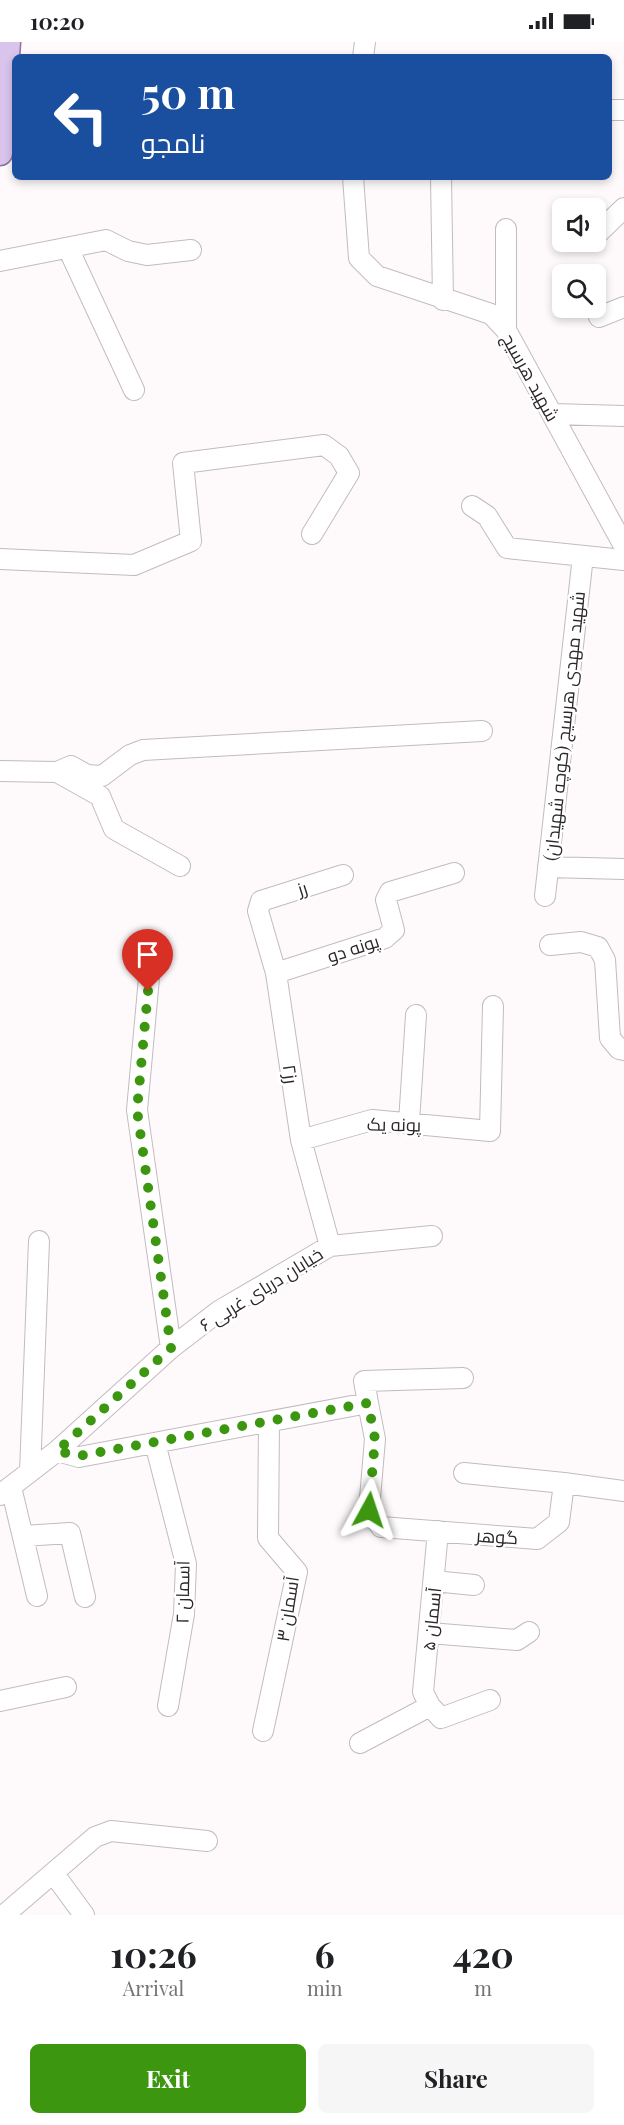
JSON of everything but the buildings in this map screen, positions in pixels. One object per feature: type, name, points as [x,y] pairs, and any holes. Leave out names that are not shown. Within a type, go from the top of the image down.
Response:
[{"type":"main road","points":[[0,153],[8,42]]},
{"type":"street","name":"شهید هرسیج","points":[[353,180],[359,258],[377,276],[443,300],[491,314],[506,330],[624,546]]},
{"type":"street","points":[[441,180],[443,300]]},
{"type":"street","points":[[606,225],[624,208]]},
{"type":"street","points":[[506,229],[506,330]]},
{"type":"street","points":[[0,261],[106,240],[128,251],[147,255],[191,250]]},
{"type":"street","points":[[68,248],[134,390]]},
{"type":"street","points":[[606,314],[624,307]]},
{"type":"street","points":[[553,414],[624,416]]},
{"type":"street","points":[[0,559],[134,565],[191,541],[183,463],[324,445],[339,456],[349,473],[312,534]]},
{"type":"street","points":[[472,506],[487,516],[507,548],[624,560]]},
{"type":"street","name":"شهید مهدی هرسیج (کوچه شهیدان)","points":[[545,896],[583,556]]},
{"type":"street","points":[[0,771],[57,772],[71,766],[87,775],[102,776],[130,755],[143,750],[482,732]]},
{"type":"street","points":[[57,772],[100,796],[114,829],[180,866]]},
{"type":"street","points":[[548,867],[624,869]]},
{"type":"street","name":"پونه دو","points":[[276,973],[385,939],[394,930],[386,900],[390,892],[454,873]]},
{"type":"street","name":"رز","points":[[261,902],[343,875]]},
{"type":"street","name":"رز۲","points":[[261,902],[258,911],[276,973],[301,1140],[330,1246]]},
{"type":"street","points":[[550,945],[581,942],[598,947],[605,960],[610,1038],[619,1049],[624,1050]]},
{"type":"street","points":[[150,967],[137,1110],[171,1348]]},
{"type":"street","name":"پونه یک","points":[[301,1140],[372,1120],[490,1131],[493,1006]]},
{"type":"street","points":[[409,1122],[416,1015]]},
{"type":"street","points":[[330,1246],[432,1236]]},
{"type":"street","points":[[30,1472],[39,1241]]},
{"type":"street","name":"خیابان دریای غربی ۶","points":[[6,1491],[57,1451],[171,1348],[219,1311],[330,1246]]},
{"type":"street","points":[[57,1451],[79,1456],[368,1403],[364,1381],[463,1378]]},
{"type":"street","name":"گوهر","points":[[368,1403],[375,1439],[369,1510],[381,1527],[537,1539],[559,1522],[564,1483]]},
{"type":"street","name":"آسمان ۳","points":[[263,1731],[297,1572],[268,1538],[269,1422]]},
{"type":"street","name":"آسمان ۲","points":[[155,1443],[186,1564],[184,1614],[168,1706]]},
{"type":"street","points":[[464,1473],[624,1491]]},
{"type":"street","points":[[6,1491],[23,1536],[37,1596]]},
{"type":"street","name":"آسمان ۵","points":[[430,1706],[423,1692],[438,1531]]},
{"type":"street","points":[[23,1536],[70,1533],[85,1597]]},
{"type":"street","points":[[434,1581],[474,1585]]},
{"type":"street","points":[[429,1633],[517,1640],[529,1632]]},
{"type":"street","points":[[0,1701],[66,1687]]},
{"type":"street","points":[[360,1743],[430,1706],[441,1718],[489,1700]]},
{"type":"street","points":[[4,1915],[95,1837],[111,1831],[207,1840]]},
{"type":"street","points":[[54,1874],[84,1915]]},
{"type":"route","points":[[148,991],[137,1110],[171,1348],[57,1451],[79,1456],[368,1403],[375,1439],[369,1510]]}]
